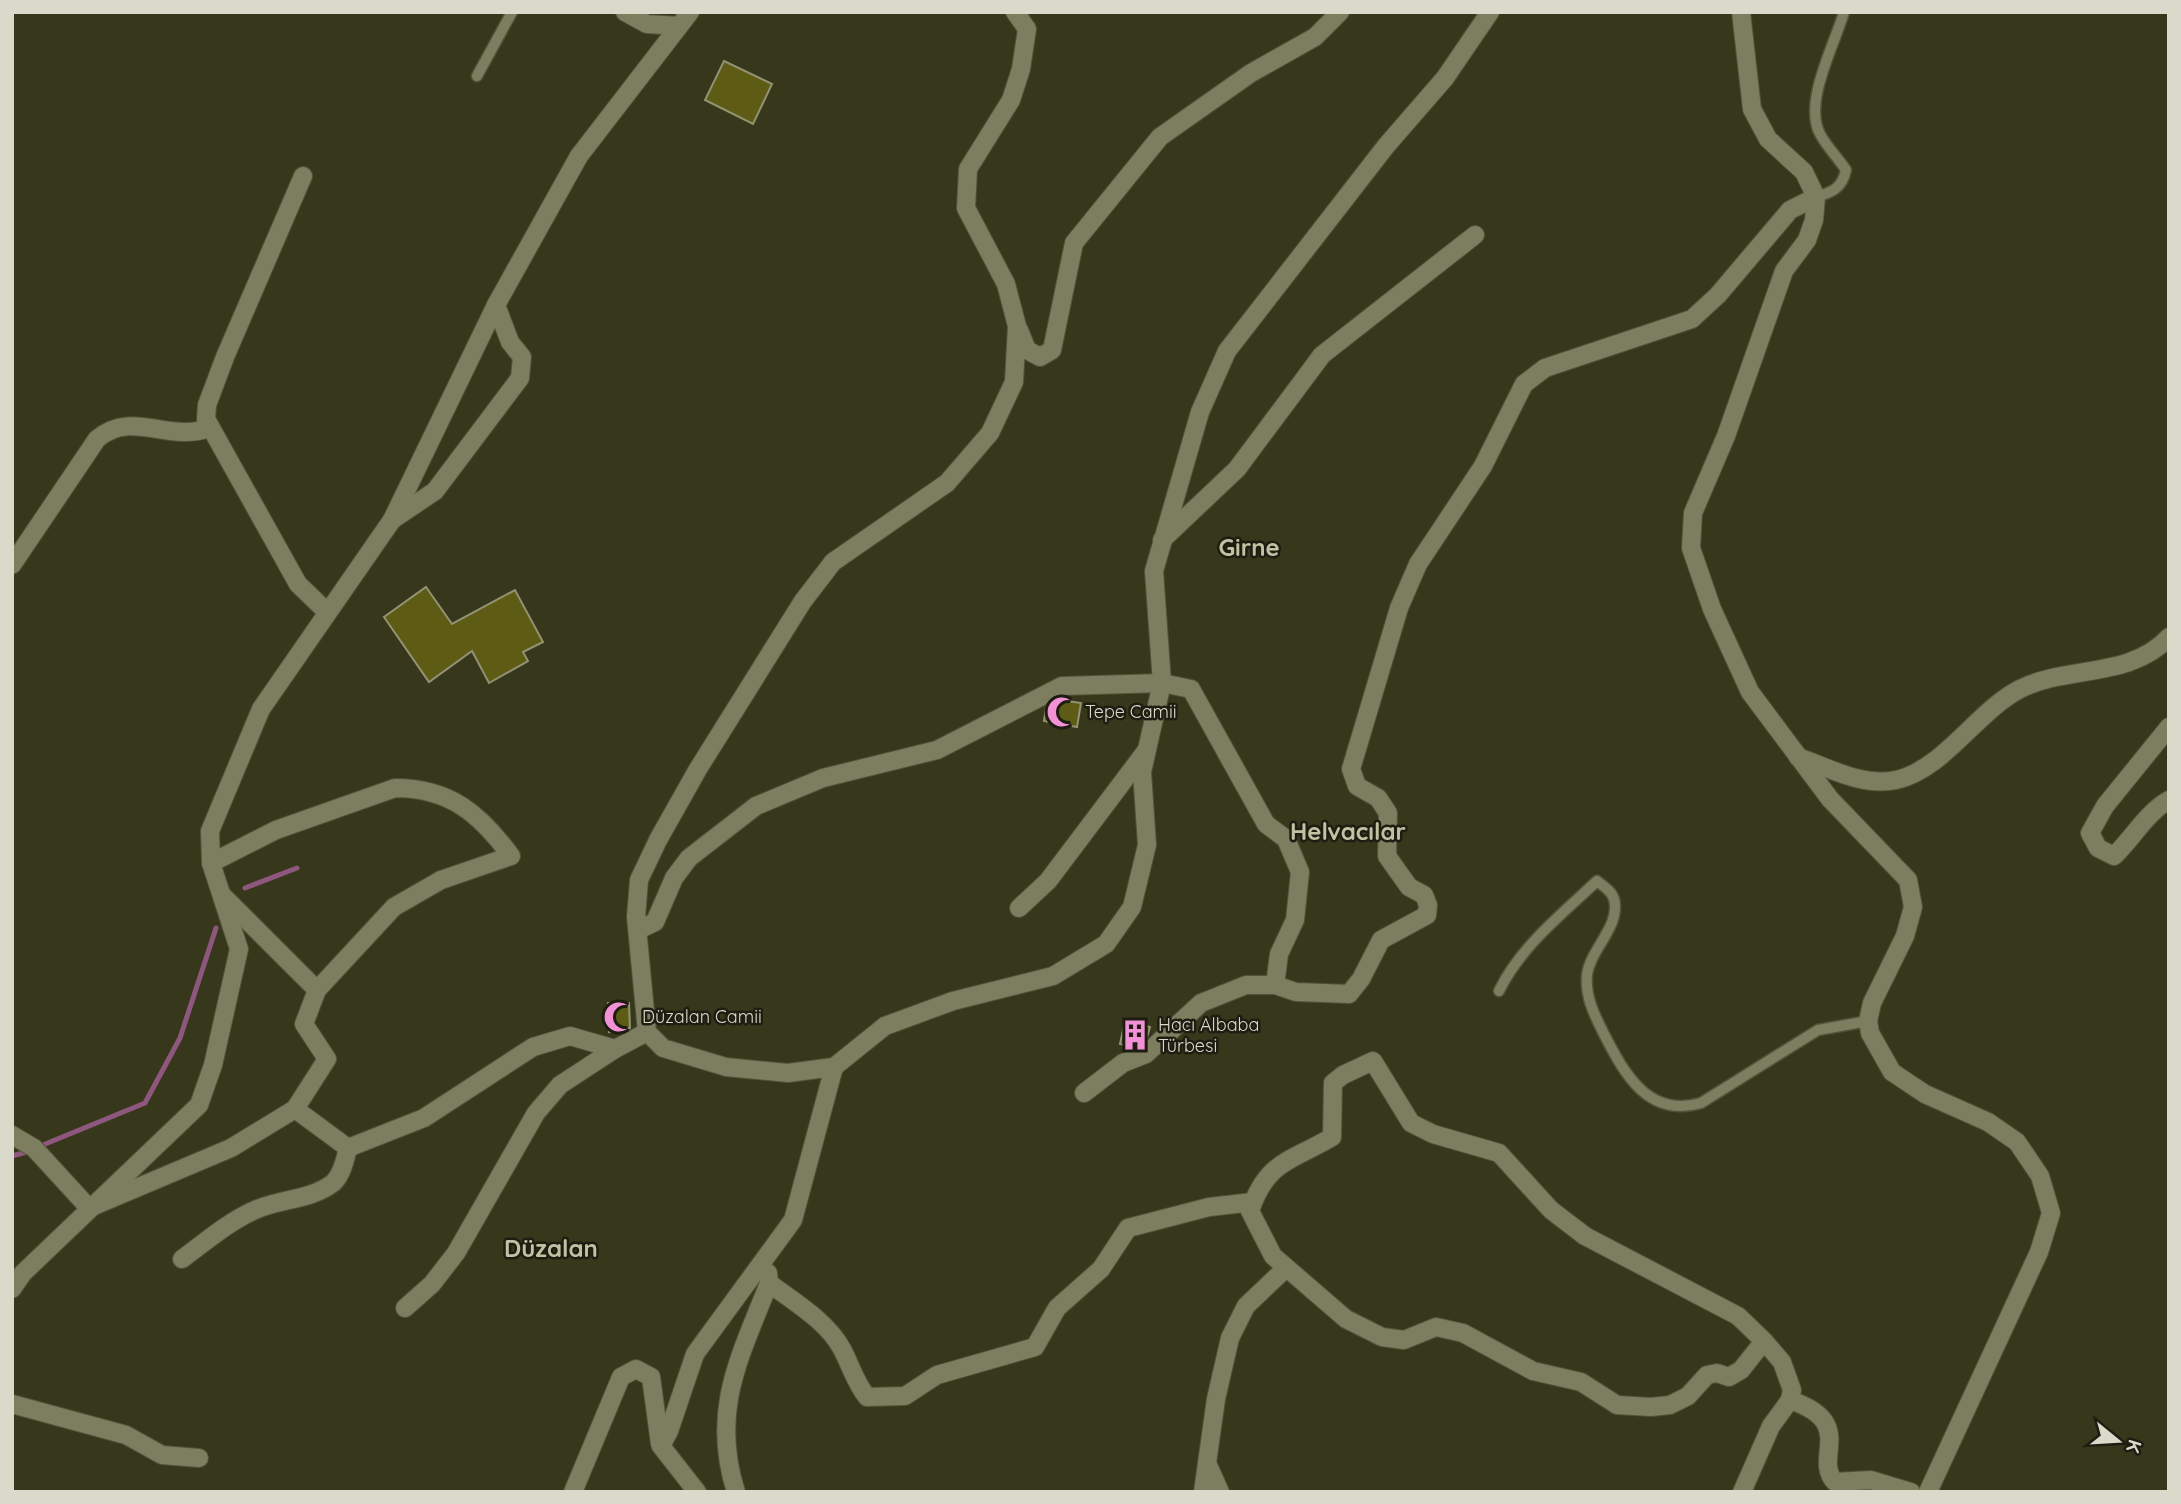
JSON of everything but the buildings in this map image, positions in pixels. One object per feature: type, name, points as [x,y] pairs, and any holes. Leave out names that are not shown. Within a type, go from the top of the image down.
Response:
[{"type":"street","points":[[625,12],[647,24],[684,19]]},
{"type":"street","points":[[1015,12],[1027,29],[1021,69],[1011,100],[968,169],[966,208],[979,239],[1006,284],[1017,326],[1027,350],[1040,357],[1052,351],[1074,243],[1160,137],[1251,73],[1315,37],[1340,12]]},
{"type":"street","points":[[1017,326],[1014,382],[990,433],[947,483],[833,562],[782,635],[698,769],[639,880],[638,930],[648,1032],[663,1048],[726,1067],[788,1073],[834,1067],[885,1026],[953,1001],[1053,976],[1106,944],[1132,908],[1147,845],[1142,772],[1162,683],[1154,571],[1200,412],[1227,351],[1386,146],[1444,78],[1490,12]]},
{"type":"street","points":[[1741,12],[1752,109],[1768,139],[1804,172],[1816,197],[1814,220],[1807,240],[1784,271],[1730,424],[1693,513],[1691,548],[1712,609],[1750,692],[1830,799],[1908,880],[1913,907],[1905,936],[1872,1003],[1868,1021],[1870,1033],[1892,1072],[1925,1094],[1988,1122],[2017,1142],[2040,1176],[2051,1213],[2039,1252],[1927,1492]]},
{"type":"street","points":[[12,1289],[23,1273],[89,1208],[200,1105],[213,1065],[239,948],[211,863],[210,831],[261,709],[326,611],[392,520],[496,305],[579,156],[684,19]]},
{"type":"street","points":[[303,176],[207,405],[209,428],[298,584],[326,611]]},
{"type":"street","points":[[1084,1093],[1123,1063],[1146,1054],[1201,1003],[1246,985],[1275,985],[1296,992],[1349,994],[1361,979],[1381,940],[1427,915],[1428,905],[1423,895],[1409,887],[1387,856],[1388,813],[1378,798],[1357,786],[1352,769],[1399,608],[1418,564],[1483,466],[1524,384],[1545,369],[1692,319],[1718,295],[1790,210],[1816,197]]},
{"type":"street","points":[[1163,540],[1237,469],[1322,355],[1475,235]]},
{"type":"street","points":[[392,520],[435,491],[520,378],[522,358],[510,342],[496,305]]},
{"type":"street","points":[[12,565],[97,439],[110,428],[125,425],[183,432],[209,428]]},
{"type":"street","points":[[1798,757],[1859,779],[1873,782],[1898,780],[1928,765],[2016,691],[2046,678],[2102,670],[2138,659],[2156,651],[2169,637]]},
{"type":"street","points":[[638,930],[655,922],[674,878],[689,858],[756,806],[823,778],[929,753],[965,738],[1035,697],[1062,685],[1162,683],[1191,689],[1266,824],[1286,839],[1300,872],[1296,920],[1279,954],[1275,985]]},
{"type":"street","points":[[2169,727],[2105,806],[2090,833],[2098,848],[2114,856],[2137,834],[2154,808],[2169,800]]},
{"type":"street","points":[[1019,908],[1048,881],[1130,768],[1146,751]]},
{"type":"street","points":[[89,1208],[231,1148],[295,1109],[327,1059],[304,1024],[317,990],[394,907],[441,880],[511,856],[476,813],[450,800],[411,788],[395,788],[276,830],[211,863]]},
{"type":"street","points":[[223,896],[317,990]]},
{"type":"street","points":[[405,1308],[432,1284],[456,1253],[536,1113],[560,1085],[615,1049],[648,1032]]},
{"type":"street","points":[[348,1148],[424,1118],[533,1047],[570,1036],[615,1049]]},
{"type":"street","points":[[1742,1492],[1772,1426],[1790,1400],[1792,1390],[1782,1363],[1764,1342],[1738,1316],[1585,1236],[1551,1210],[1499,1153],[1433,1134],[1411,1124],[1373,1061],[1343,1075],[1333,1083],[1332,1137],[1279,1163],[1250,1211],[1273,1256],[1346,1320],[1381,1337],[1405,1340],[1436,1327],[1463,1333],[1533,1371],[1581,1382],[1617,1405],[1670,1405],[1688,1396],[1707,1375],[1717,1373],[1729,1377],[1741,1370],[1764,1342]]},
{"type":"street","points":[[661,1446],[669,1431],[695,1354],[793,1220],[834,1067]]},
{"type":"street","points":[[295,1109],[348,1148]]},
{"type":"street","points":[[12,1135],[34,1148],[89,1208]]},
{"type":"street","points":[[182,1259],[236,1220],[258,1209],[315,1192],[333,1182],[341,1172],[348,1148]]},
{"type":"street","points":[[769,1283],[817,1320],[842,1348],[853,1379],[867,1398],[905,1396],[937,1375],[1035,1347],[1057,1308],[1101,1269],[1128,1228],[1209,1208],[1253,1202]]},
{"type":"street","points":[[736,1492],[726,1417],[735,1365],[769,1283],[768,1255]]},
{"type":"street","points":[[1203,1492],[1216,1399],[1230,1338],[1246,1306],[1286,1268]]},
{"type":"street","points":[[573,1492],[621,1377],[636,1368],[651,1377],[661,1446],[696,1492]]},
{"type":"street","points":[[1790,1400],[1812,1407],[1823,1419],[1830,1443],[1829,1475],[1835,1482],[1871,1480],[1911,1492]]},
{"type":"street","points":[[12,1404],[126,1435],[162,1455],[199,1458]]},
{"type":"street","points":[[1207,1463],[1220,1492]]},
{"type":"lane","points":[[477,76],[512,12]]},
{"type":"lane","points":[[1816,197],[1835,191],[1844,180],[1846,170],[1819,133],[1817,107],[1826,58],[1844,12]]},
{"type":"lane","points":[[1499,991],[1512,965],[1524,951],[1597,881],[1611,891],[1615,905],[1613,918],[1590,962],[1588,998],[1622,1069],[1646,1094],[1683,1106],[1701,1103],[1818,1030],[1868,1021]]},
{"type":"waterway","points":[[245,888],[297,868]]},
{"type":"waterway","points":[[38,1147],[145,1103],[180,1038],[216,928]]},
{"type":"waterway","points":[[12,1156],[30,1151]]},
{"type":"place","name":"Tepe Camii","points":[[1062,712]]},
{"type":"place","name":"Düzalan Camii","points":[[619,1017]]},
{"type":"place","name":"Hacı Albaba Türbesi","points":[[1135,1035]]},
{"type":"district","name":"Girne","points":[[1249,548]]},
{"type":"district","name":"Helvacılar","points":[[1348,832]]},
{"type":"district","name":"Düzalan","points":[[551,1249]]}]
